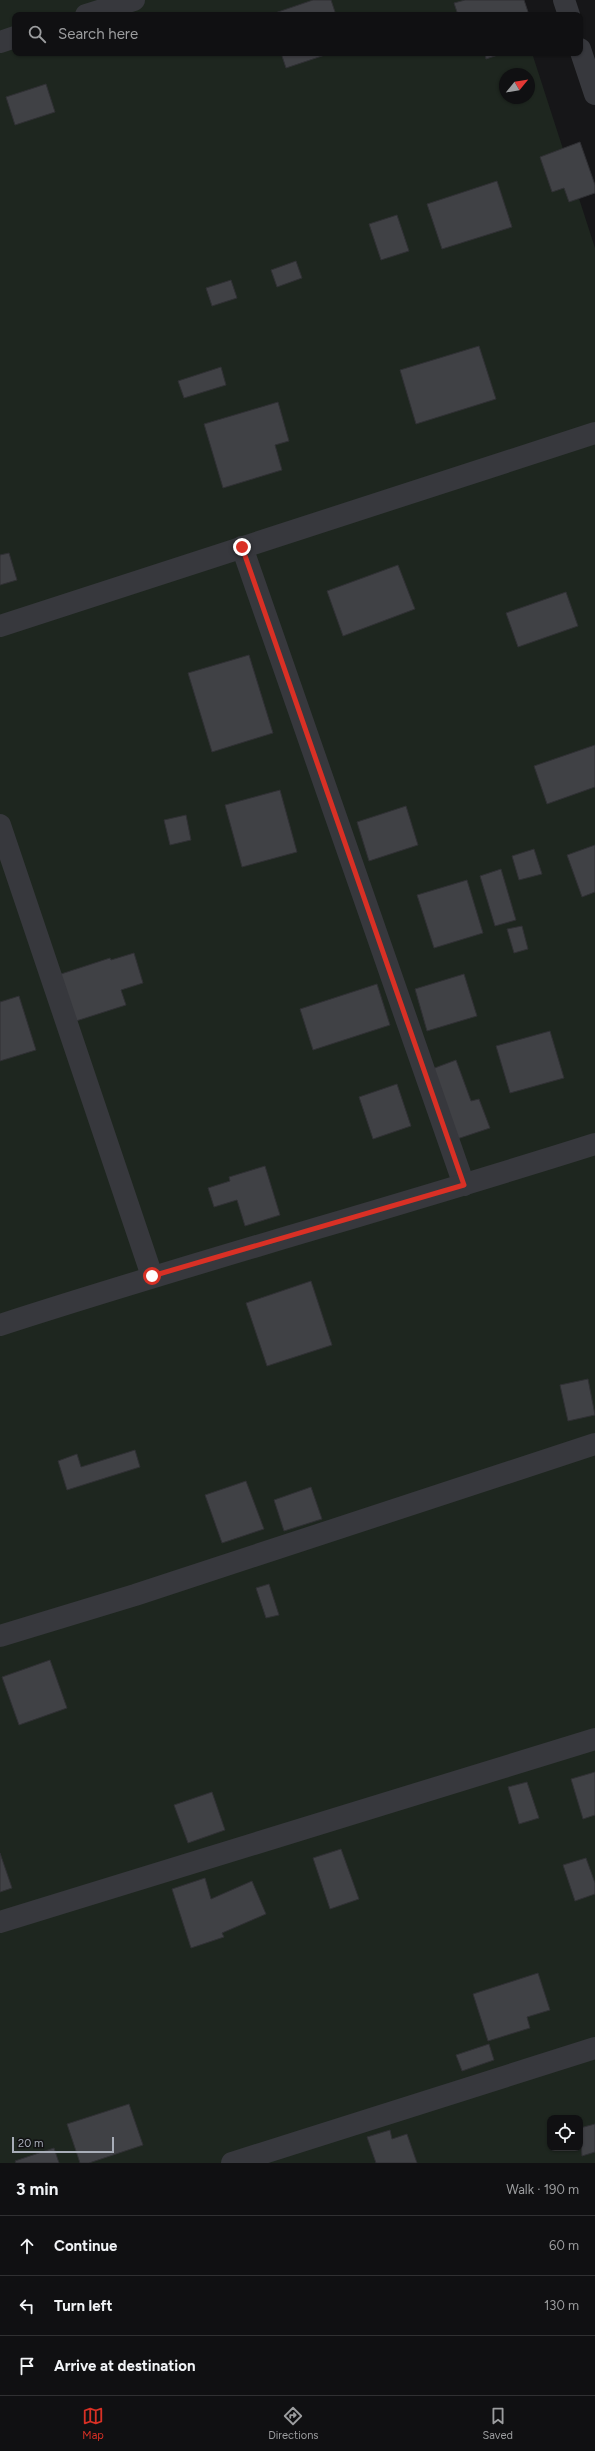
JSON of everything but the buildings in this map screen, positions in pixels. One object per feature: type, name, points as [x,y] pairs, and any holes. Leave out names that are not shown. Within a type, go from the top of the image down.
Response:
[{"type":"street","points":[[96,12],[134,0]]},
{"type":"street","points":[[564,0],[568,12]]},
{"type":"street","points":[[0,42],[12,38]]},
{"type":"street","points":[[582,56],[595,94]]},
{"type":"street","points":[[0,626],[595,433]]},
{"type":"street","points":[[242,547],[464,1185]]},
{"type":"street","points":[[0,825],[152,1276]]},
{"type":"street","points":[[0,1325],[152,1276],[464,1185],[595,1144]]},
{"type":"street","points":[[0,1636],[135,1595],[595,1444]]},
{"type":"street","points":[[0,1922],[595,1739]]},
{"type":"street","points":[[232,2163],[595,2048]]},
{"type":"shaded area","points":[[0,0],[515,0],[518,12],[12,12],[12,56],[533,56],[595,248],[595,2163],[0,2163]]},
{"type":"route","points":[[152,1276],[464,1185],[242,547]]}]
